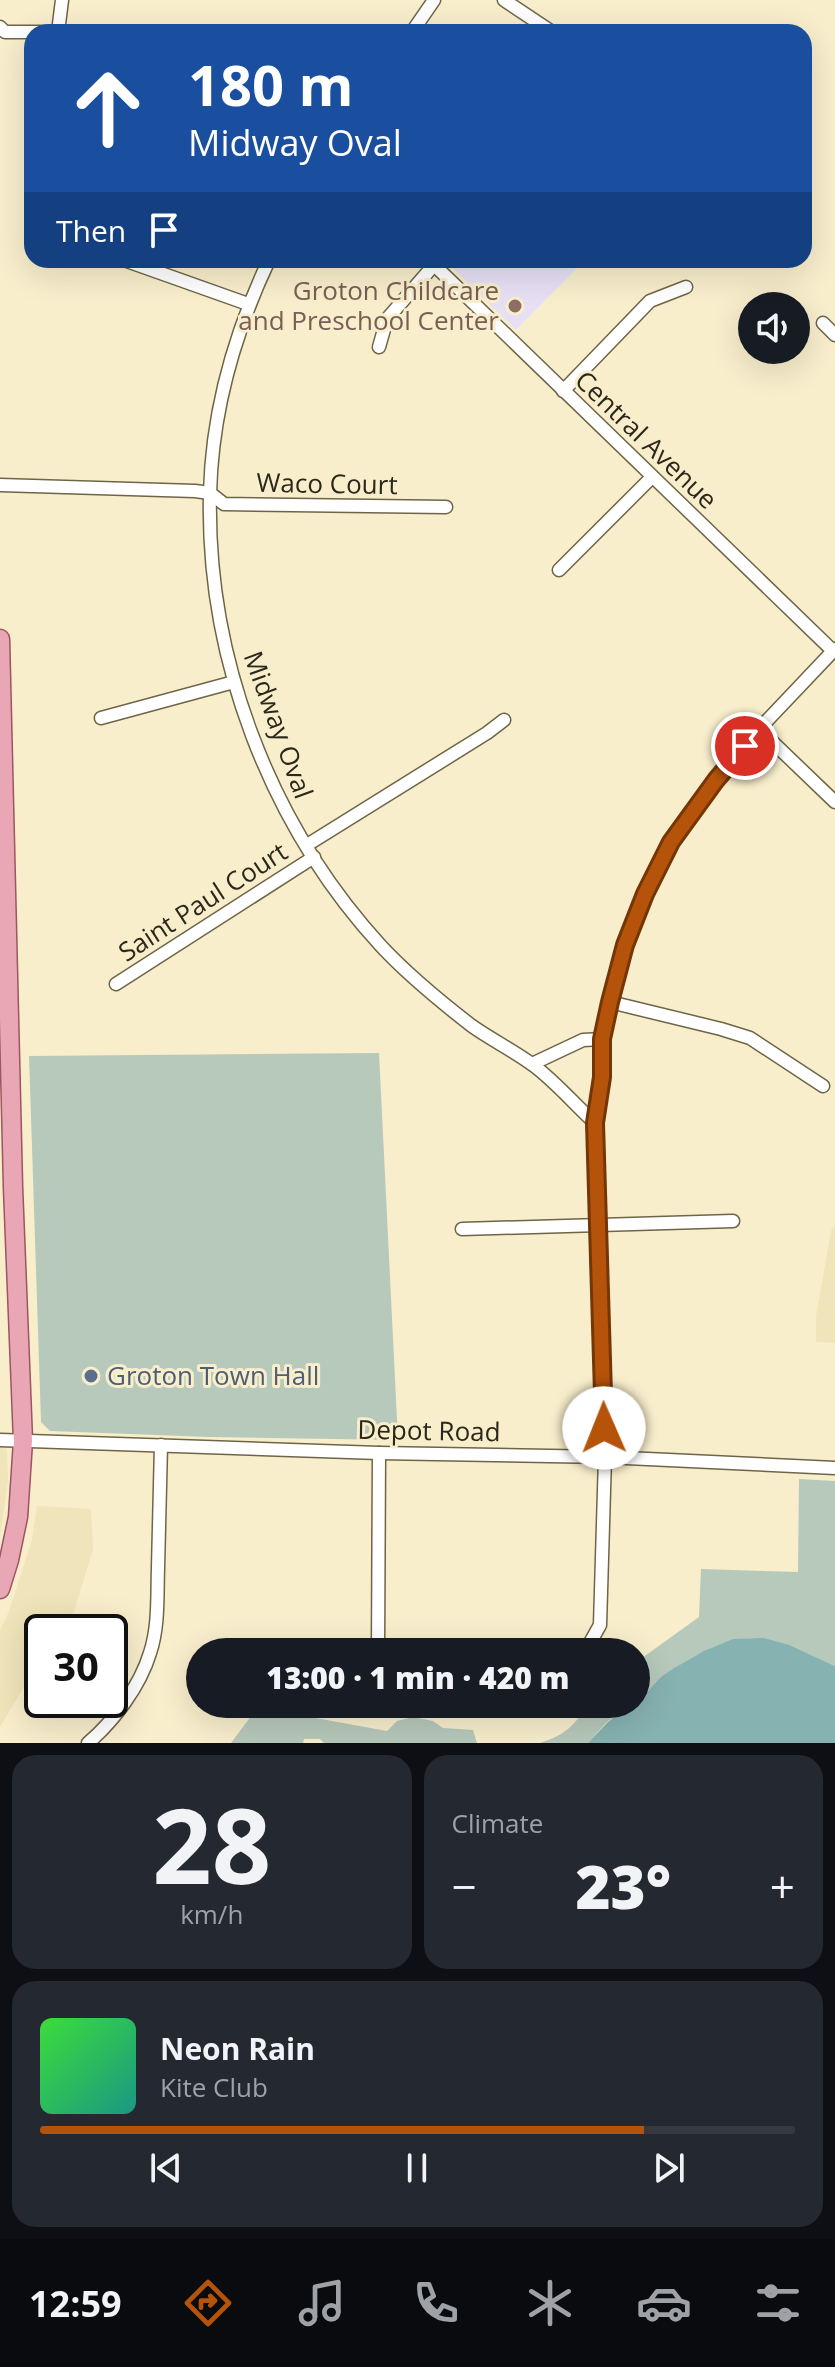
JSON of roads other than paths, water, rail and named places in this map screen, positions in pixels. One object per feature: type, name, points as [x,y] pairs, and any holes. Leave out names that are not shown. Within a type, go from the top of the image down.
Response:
[{"type":"main road","points":[[0,639],[13,1187],[23,1441],[18,1517],[0,1589]]},
{"type":"street","points":[[59,24],[62,0]]},
{"type":"street","points":[[418,24],[434,0]]},
{"type":"street","points":[[504,0],[540,24]]},
{"type":"street","points":[[2,32],[24,32]]},
{"type":"street","points":[[147,268],[248,304]]},
{"type":"street","name":"Midway Oval","points":[[265,268],[248,304],[230,365],[217,431],[210,493],[213,563],[220,615],[234,682],[266,771],[287,816],[337,893],[382,947],[473,1026],[553,1080],[595,1123]]},
{"type":"street","points":[[379,347],[387,319],[426,268]]},
{"type":"street","name":"Central Avenue","points":[[437,268],[834,650]]},
{"type":"street","points":[[563,391],[650,301],[686,287]]},
{"type":"street","points":[[823,323],[835,335]]},
{"type":"street","points":[[559,570],[652,477]]},
{"type":"street","name":"Waco Court","points":[[0,485],[210,493],[224,504],[446,507]]},
{"type":"street","points":[[593,1638],[600,1625],[605,1457],[595,1123],[602,1077],[602,1039],[610,1002],[625,945],[645,894],[671,842],[716,780],[759,729],[834,650]]},
{"type":"street","points":[[101,718],[234,682]]},
{"type":"street","name":"Saint Paul Court","points":[[116,984],[504,720]]},
{"type":"street","points":[[759,729],[835,802]]},
{"type":"street","points":[[610,1002],[750,1038],[823,1086]]},
{"type":"street","points":[[532,1064],[583,1040],[602,1039]]},
{"type":"street","points":[[462,1229],[733,1221]]},
{"type":"street","name":"Depot Road","points":[[0,1440],[605,1457],[835,1468]]},
{"type":"street","points":[[88,1743],[117,1712],[135,1686],[150,1655],[156,1623],[161,1445]]},
{"type":"street","points":[[378,1638],[379,1453]]},
{"type":"water","points":[[764,1638],[789,1645],[835,1666],[835,1743],[588,1743],[613,1718],[650,1718],[650,1689],[661,1677],[704,1651],[733,1639]]},
{"type":"place","name":"Groton Childcare and Preschool Center","points":[[515,306]]},
{"type":"place","name":"Groton Town Hall","points":[[91,1376]]}]
